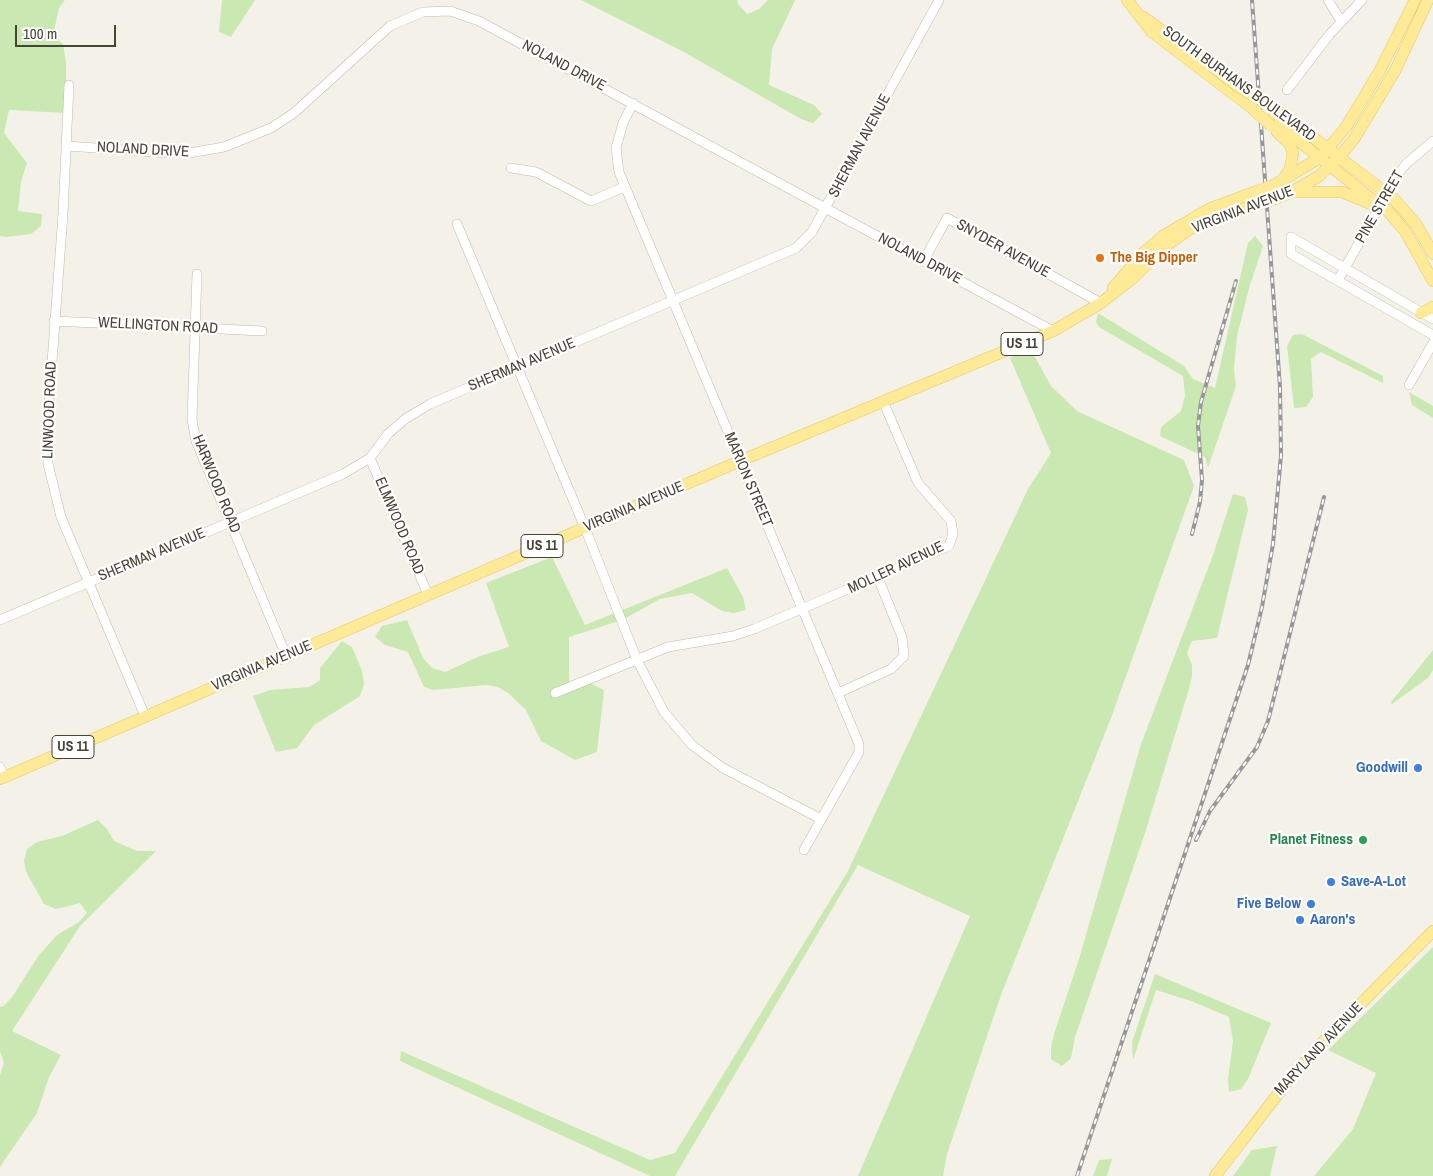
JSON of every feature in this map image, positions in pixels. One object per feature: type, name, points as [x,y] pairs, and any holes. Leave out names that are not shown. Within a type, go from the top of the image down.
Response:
[{"type":"main road","name":"SOUTH BURHANS BOULEVARD","points":[[1127,0],[1137,14],[1156,24],[1271,123],[1325,153],[1340,157],[1394,199],[1416,224],[1433,254]]},
{"type":"main road","name":"VIRGINIA AVENUE","points":[[1101,303],[1143,253],[1163,236],[1209,209],[1279,183],[1325,153],[1346,128],[1379,72],[1415,0]]},
{"type":"main road","name":"VIRGINIA AVENUE","points":[[1,774],[146,716],[740,462],[1053,331],[1101,303],[1133,278],[1167,245],[1190,229],[1211,219],[1292,192],[1331,166],[1354,139],[1390,79],[1414,33],[1428,0]]},
{"type":"main road","name":"SOUTH BURHANS BOULEVARD","points":[[1210,71],[1269,104],[1325,153]]},
{"type":"main road","points":[[1271,123],[1289,143],[1293,153],[1290,170],[1279,183]]},
{"type":"main road","points":[[1325,153],[1331,166],[1396,220],[1415,248],[1433,281]]},
{"type":"main road","points":[[1292,192],[1310,190],[1342,192],[1372,202]]},
{"type":"main road","points":[[1421,313],[1433,307]]},
{"type":"main road","name":"MARYLAND AVENUE","points":[[1214,1176],[1285,1085],[1320,1045],[1433,931]]},
{"type":"street","name":"SHERMAN AVENUE","points":[[0,620],[343,474],[370,458],[388,434],[416,411],[796,248],[812,232],[826,208],[939,0]]},
{"type":"street","points":[[1328,0],[1341,21]]},
{"type":"street","points":[[1287,90],[1341,21],[1362,0]]},
{"type":"street","name":"NOLAND DRIVE","points":[[67,146],[189,153],[224,147],[272,128],[294,113],[390,26],[412,15],[437,10],[464,14],[633,103],[1053,331]]},
{"type":"street","name":"LINWOOD ROAD","points":[[69,85],[67,146],[48,416],[48,464],[61,517],[87,582],[146,716]]},
{"type":"street","name":"MARION STREET","points":[[633,103],[623,123],[616,148],[616,161],[624,187],[860,748],[804,850]]},
{"type":"street","name":"PINE STREET","points":[[1338,280],[1398,174],[1406,164],[1433,141]]},
{"type":"street","points":[[511,168],[536,172],[591,201],[624,187]]},
{"type":"street","name":"SNYDER AVENUE","points":[[924,260],[947,218],[1101,303]]},
{"type":"street","points":[[457,224],[516,368],[585,528],[637,660],[664,712],[692,745],[723,768],[821,819]]},
{"type":"street","points":[[1433,319],[1291,237],[1291,254],[1433,335]]},
{"type":"street","name":"HARWOOD ROAD","points":[[197,274],[192,420],[194,431],[199,449],[286,655]]},
{"type":"street","name":"WELLINGTON ROAD","points":[[54,321],[262,331]]},
{"type":"street","points":[[1410,385],[1433,343]]},
{"type":"street","name":"MOLLER AVENUE","points":[[555,694],[668,647],[733,636],[878,578],[949,546],[953,534],[951,521],[925,493],[913,474],[883,402]]},
{"type":"street","name":"ELMWOOD ROAD","points":[[370,458],[428,595]]},
{"type":"street","points":[[838,693],[896,666],[904,656],[902,637],[878,578]]},
{"type":"green space","points":[[0,0],[65,0],[59,8],[53,35],[63,44],[66,63],[66,113],[9,110],[4,133],[27,163],[21,182],[18,211],[42,214],[41,226],[31,234],[6,237],[0,236]]},
{"type":"green space","points":[[222,0],[255,0],[231,37],[219,32]]},
{"type":"green space","points":[[581,0],[737,0],[738,4],[747,14],[759,9],[768,0],[795,0],[772,49],[769,85],[814,105],[822,114],[813,123],[801,119],[682,51]]},
{"type":"green space","points":[[1255,236],[1263,246],[1250,285],[1237,336],[1234,369],[1236,386],[1208,468],[1205,457],[1160,436],[1161,427],[1181,411],[1185,396],[1183,376],[1099,327],[1096,322],[1098,313],[1184,366],[1193,379],[1215,388],[1248,243]]},
{"type":"green space","points":[[1302,334],[1383,376],[1383,383],[1321,352],[1311,359],[1313,397],[1306,407],[1294,408],[1287,346],[1293,335]]},
{"type":"green space","points":[[1029,346],[1051,386],[1077,411],[1184,460],[1194,486],[1111,718],[1001,995],[947,1154],[943,1176],[858,1176],[970,916],[858,865],[675,1176],[650,1176],[400,1061],[401,1051],[650,1160],[675,1153],[847,873],[1028,489],[1051,453],[1010,358]]},
{"type":"green space","points":[[1409,392],[1433,406],[1433,418],[1412,405]]},
{"type":"green space","points":[[1233,494],[1245,497],[1248,510],[1217,638],[1192,641],[1187,653],[1192,665],[1189,689],[1145,833],[1075,1037],[1071,1058],[1062,1066],[1051,1059],[1054,1034],[1079,959],[1141,744],[1213,555]]},
{"type":"green space","points":[[552,557],[585,625],[727,568],[743,597],[746,610],[734,613],[722,611],[692,593],[660,599],[622,620],[569,637],[569,682],[589,683],[604,690],[597,752],[575,760],[541,741],[526,710],[508,693],[498,687],[486,685],[433,690],[424,687],[408,652],[385,645],[375,637],[382,626],[407,620],[423,658],[432,668],[445,672],[480,656],[509,647],[486,583]]},
{"type":"green space","points":[[342,641],[352,647],[362,671],[364,684],[360,696],[314,725],[297,748],[276,752],[253,696],[270,690],[309,687],[320,680],[320,668]]},
{"type":"green space","points":[[1433,650],[1433,670],[1428,678],[1392,704],[1391,702]]},
{"type":"green space","points":[[98,820],[107,829],[114,841],[137,851],[156,851],[80,926],[12,1031],[61,1055],[49,1077],[37,1113],[0,1167],[0,1075],[4,1063],[0,1051],[0,1007],[4,1006],[12,997],[39,955],[57,935],[79,922],[87,913],[80,903],[56,909],[44,904],[26,872],[24,860],[27,849],[37,842],[62,836]]},
{"type":"green space","points":[[1433,947],[1433,1176],[1314,1176],[1353,1129],[1376,1073],[1328,1050]]},
{"type":"green space","points":[[1155,974],[1271,1023],[1248,1079],[1241,1089],[1229,1092],[1228,1079],[1233,1041],[1229,1017],[1191,1001],[1156,990],[1133,1060],[1132,1042]]},
{"type":"green space","points":[[1277,1146],[1270,1176],[1233,1176],[1252,1150]]},
{"type":"green space","points":[[1112,1159],[1107,1176],[1093,1176],[1099,1160]]},
{"type":"railway","points":[[1077,1176],[1248,665],[1262,607],[1273,544],[1281,455],[1280,387],[1252,0]]},
{"type":"railway","points":[[1192,534],[1200,502],[1202,480],[1198,426],[1201,402],[1236,281]]},
{"type":"railway","points":[[1196,840],[1210,811],[1257,747],[1268,721],[1324,497]]},
{"type":"place","name":"The Big Dipper","points":[[1100,258]]},
{"type":"place","name":"Goodwill","points":[[1418,768]]},
{"type":"place","name":"Planet Fitness","points":[[1363,840]]},
{"type":"place","name":"Save-A-Lot","points":[[1331,882]]},
{"type":"place","name":"Five Below","points":[[1311,904]]},
{"type":"place","name":"Aaron's","points":[[1300,920]]}]
